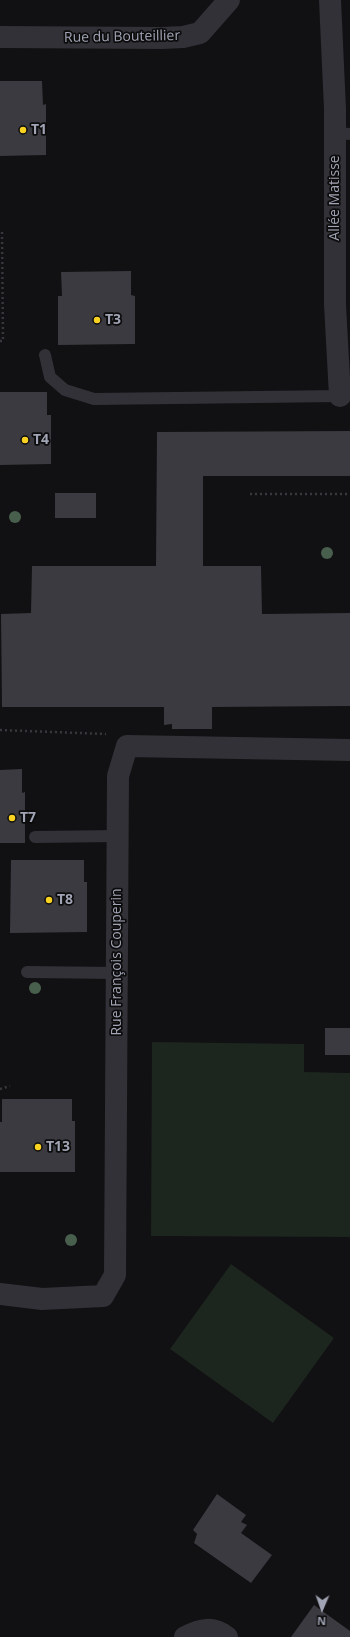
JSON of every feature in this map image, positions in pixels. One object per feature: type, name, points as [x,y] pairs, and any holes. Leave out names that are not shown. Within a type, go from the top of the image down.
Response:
[{"type":"street","name":"Rue du Bouteillier","points":[[0,37],[183,37],[200,33],[229,0]]},
{"type":"street","name":"Allée Matisse","points":[[330,0],[343,134],[335,305],[340,396]]},
{"type":"street","points":[[127,746],[350,750]]},
{"type":"street","name":"Rue François Couperin","points":[[0,1294],[42,1299],[103,1296],[115,1275],[118,776],[127,746]]},
{"type":"street","points":[[190,1634],[210,1628],[227,1637]]},
{"type":"lane","points":[[45,355],[50,377],[65,390],[94,399],[340,396]]},
{"type":"lane","points":[[35,837],[118,836]]},
{"type":"lane","points":[[27,972],[117,973]]},
{"type":"path","points":[[0,341],[3,341],[2,230]]},
{"type":"path","points":[[250,494],[350,494]]},
{"type":"path","points":[[0,730],[110,734],[127,746]]},
{"type":"path","points":[[0,1089],[10,1086]]},
{"type":"shaded area","points":[[152,1042],[304,1044],[304,1072],[350,1073],[350,1237],[151,1236]]},
{"type":"shaded area","points":[[231,1264],[334,1338],[273,1423],[170,1349]]},
{"type":"building","name":"T1","points":[[0,81],[42,81],[43,105],[46,104],[46,155],[0,156]]},
{"type":"building","name":"T3","points":[[131,271],[131,295],[135,296],[135,344],[58,345],[58,296],[62,296],[61,272]]},
{"type":"building","name":"T4","points":[[0,392],[47,392],[47,415],[51,415],[51,464],[0,465]]},
{"type":"building","points":[[350,431],[350,476],[203,476],[203,566],[261,566],[262,614],[350,613],[350,706],[212,707],[212,729],[172,729],[172,724],[164,725],[164,707],[2,707],[1,614],[31,613],[32,566],[156,566],[157,432]]},
{"type":"building","points":[[55,493],[96,493],[96,518],[55,518]]},
{"type":"building","name":"T7","points":[[22,769],[22,793],[25,792],[25,843],[0,843],[0,770]]},
{"type":"building","name":"T8","points":[[11,860],[84,860],[84,882],[87,882],[87,932],[10,933]]},
{"type":"building","points":[[325,1028],[350,1028],[350,1055],[325,1055]]},
{"type":"building","name":"T13","points":[[2,1099],[72,1099],[72,1121],[75,1121],[75,1172],[0,1172],[0,1122],[2,1122]]},
{"type":"building","points":[[217,1494],[246,1515],[241,1522],[247,1525],[241,1533],[272,1555],[251,1583],[194,1543],[197,1534],[193,1530]]},
{"type":"building","points":[[314,1605],[350,1631],[350,1637],[291,1637]]},
{"type":"place","name":"T1","points":[[23,130]]},
{"type":"place","name":"T3","points":[[97,320]]},
{"type":"place","name":"T4","points":[[25,440]]},
{"type":"place","name":"T7","points":[[12,818]]},
{"type":"place","name":"T8","points":[[49,900]]},
{"type":"place","name":"T13","points":[[38,1147]]}]
